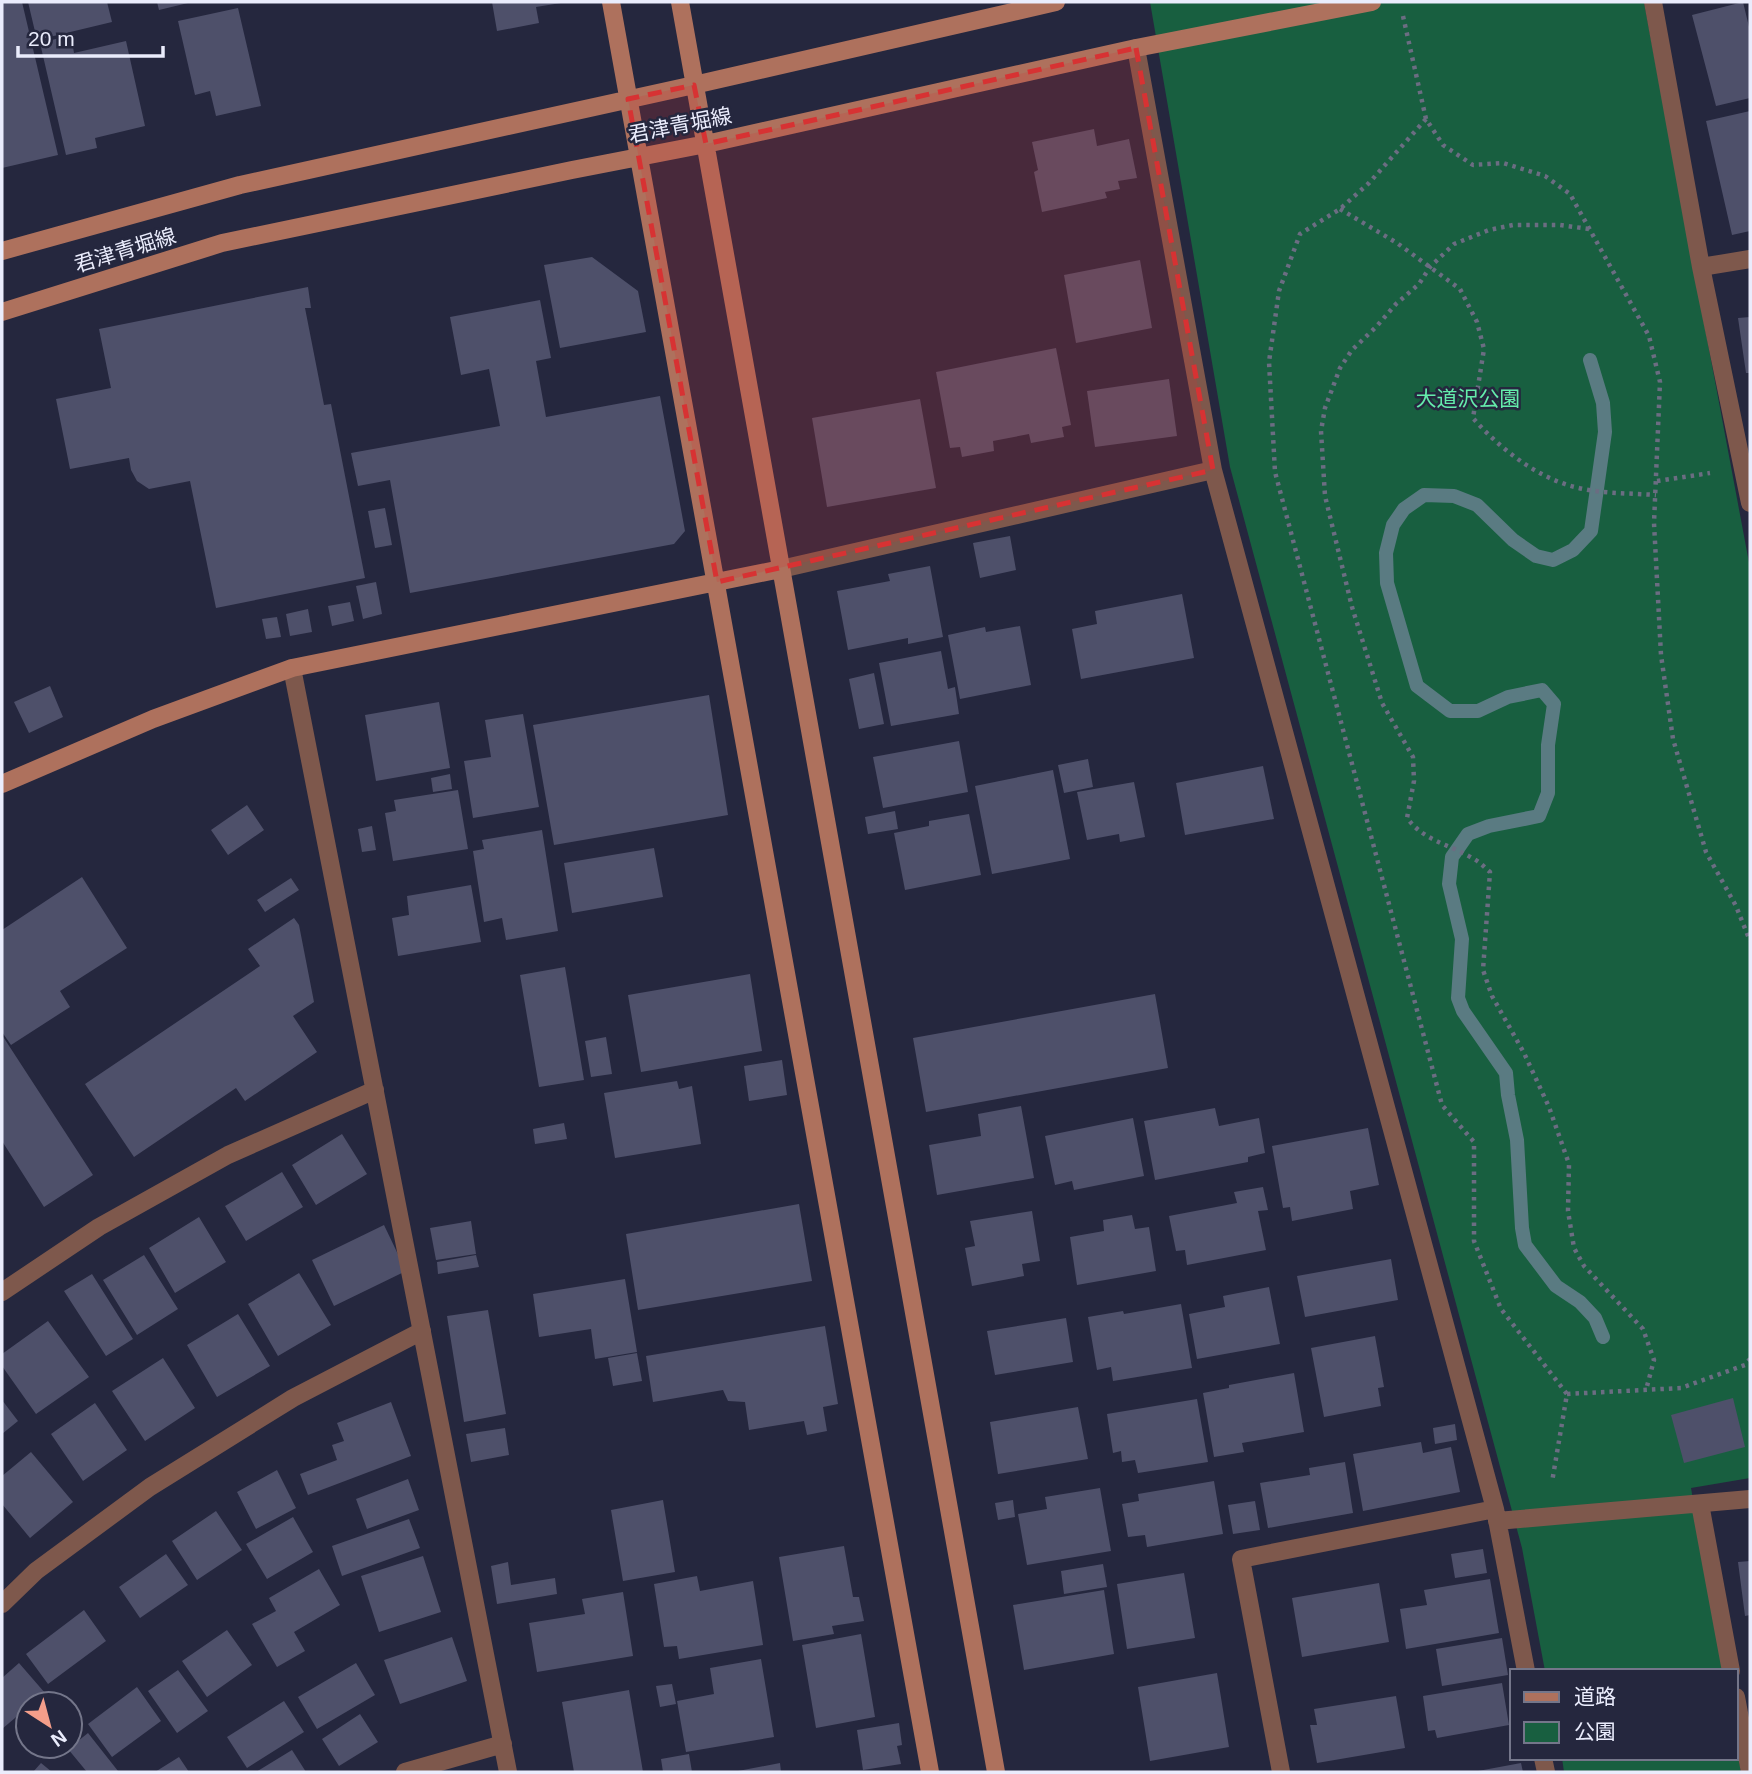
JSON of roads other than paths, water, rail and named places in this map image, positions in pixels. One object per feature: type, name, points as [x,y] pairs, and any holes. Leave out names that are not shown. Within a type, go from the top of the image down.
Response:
[{"type":"street","points":[[611,2],[929,1772]]},
{"type":"street","points":[[680,2],[996,1772]]},
{"type":"street","name":"君津青堀線","points":[[2,251],[240,185],[1056,2]]},
{"type":"street","name":"君津青堀線","points":[[2,312],[222,243],[706,144],[1136,48],[1373,2]]},
{"type":"street","points":[[1653,2],[1701,267],[1750,503]]},
{"type":"street","points":[[1136,48],[1213,470],[1496,1515],[1526,1669]]},
{"type":"street","points":[[1701,267],[1750,258]]},
{"type":"street","points":[[2,784],[153,719],[292,667],[781,569],[1213,470]]},
{"type":"street","points":[[292,667],[508,1772]]},
{"type":"street","points":[[2,1292],[99,1227],[228,1155],[375,1090]]},
{"type":"street","points":[[2,1604],[37,1571],[150,1487],[293,1398],[422,1331]]},
{"type":"street","points":[[1281,1772],[1241,1559],[1496,1515],[1547,1517],[1750,1499]]},
{"type":"street","points":[[1700,1504],[1731,1669]]},
{"type":"street","points":[[1738,1708],[1750,1772]]},
{"type":"street","points":[[405,1772],[503,1744]]},
{"type":"waterway","points":[[1590,360],[1603,403],[1605,432],[1591,531],[1573,550],[1553,560],[1536,556],[1513,540],[1477,505],[1454,496],[1424,495],[1404,509],[1393,525],[1386,553],[1387,583],[1417,686],[1450,711],[1478,711],[1508,697],[1542,690],[1554,704],[1548,745],[1548,793],[1539,816],[1489,826],[1468,834],[1452,857],[1449,884],[1462,939],[1458,998],[1463,1011],[1506,1073],[1517,1140],[1525,1245],[1556,1286],[1580,1302],[1595,1318],[1603,1337]]},
{"type":"park label","name":"大道沢公園","points":[[1468,398]]}]
